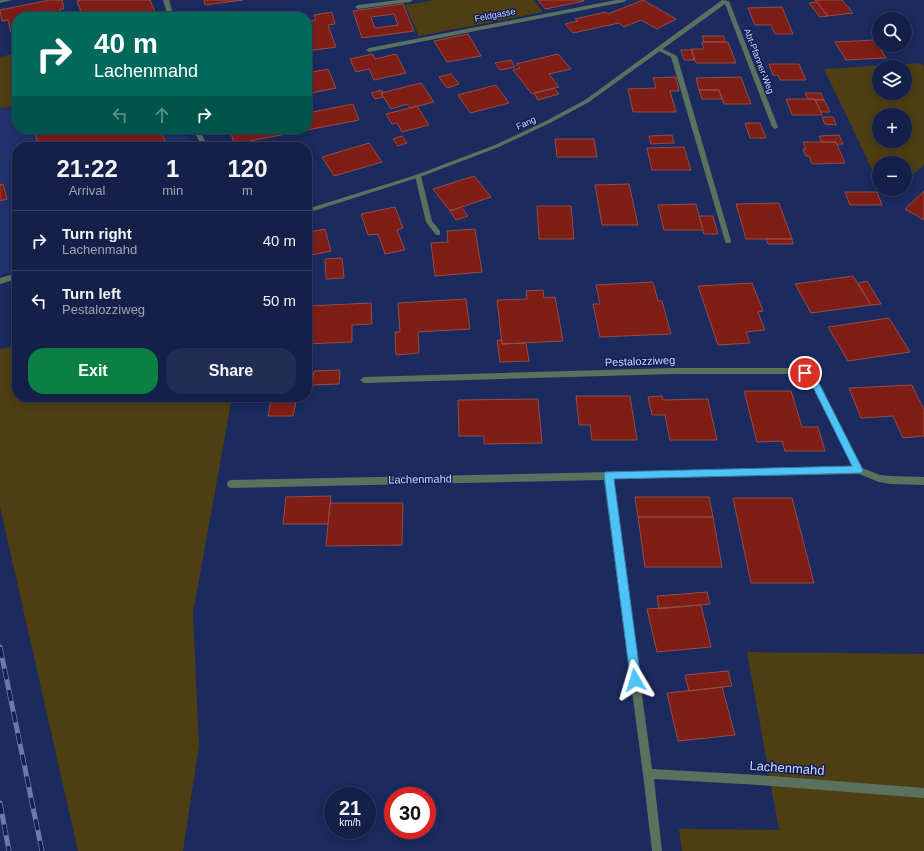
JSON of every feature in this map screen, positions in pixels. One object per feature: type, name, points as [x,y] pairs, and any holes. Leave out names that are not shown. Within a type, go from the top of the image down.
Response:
[{"type":"street","points":[[0,1],[9,0]]},
{"type":"street","points":[[166,0],[170,12]]},
{"type":"street","points":[[358,7],[410,0]]},
{"type":"street","name":"Feldgasse","points":[[369,50],[624,0]]},
{"type":"street","name":"Fang","points":[[312,209],[418,176],[491,148],[548,122],[587,101],[726,1]]},
{"type":"street","name":"Abt-Pfanner-Weg","points":[[726,1],[775,127]]},
{"type":"street","points":[[659,49],[674,56],[728,241]]},
{"type":"street","points":[[418,176],[429,222],[438,232]]},
{"type":"street","points":[[0,281],[12,277]]},
{"type":"street","name":"Pestalozziweg","points":[[364,380],[673,371],[798,372],[811,376],[858,470]]},
{"type":"street","name":"Lachenmahd","points":[[231,484],[858,470],[879,478],[890,480],[924,481]]},
{"type":"street","points":[[608,475],[657,851]]},
{"type":"street","name":"Lachenmahd","points":[[648,774],[759,780],[924,793]]},
{"type":"shaded area","points":[[436,0],[534,0],[543,12],[419,36],[405,5]]},
{"type":"shaded area","points":[[12,54],[12,107],[0,108],[0,57]]},
{"type":"shaded area","points":[[920,63],[924,66],[924,165],[912,175],[912,156],[872,156],[872,169],[824,69],[872,66],[872,100],[912,100],[912,64]]},
{"type":"shaded area","points":[[12,107],[12,134],[186,134],[190,142],[12,142],[12,271],[0,275],[0,108]]},
{"type":"shaded area","points":[[12,347],[12,402],[231,402],[193,613],[199,746],[183,851],[78,851],[0,507],[0,349]]},
{"type":"shaded area","points":[[747,652],[924,654],[924,851],[682,851],[679,829],[779,830]]},
{"type":"building","points":[[50,0],[62,0],[64,9],[60,9],[61,12],[12,12],[12,36],[8,20],[2,21],[0,10]]},
{"type":"building","points":[[150,0],[155,12],[81,12],[77,1]]},
{"type":"building","points":[[204,0],[243,0],[205,5]]},
{"type":"building","points":[[538,0],[583,0],[584,1],[545,9]]},
{"type":"building","points":[[643,0],[676,19],[657,29],[641,20],[624,27],[619,23],[573,33],[565,24],[578,21],[575,19],[606,12],[608,14]]},
{"type":"building","points":[[815,0],[842,0],[853,13],[828,16]]},
{"type":"building","points":[[817,2],[828,16],[820,17],[809,3]]},
{"type":"building","points":[[403,4],[414,31],[362,38],[353,11]],"holes":[[[394,14],[398,25],[375,28],[371,17]]]},
{"type":"building","points":[[782,7],[793,34],[775,34],[771,25],[755,25],[748,8]]},
{"type":"building","points":[[332,12],[335,24],[328,25],[336,47],[312,50],[312,20],[316,20],[314,15]]},
{"type":"building","points":[[468,34],[481,56],[447,62],[434,41]]},
{"type":"building","points":[[702,36],[724,36],[725,42],[704,42]]},
{"type":"building","points":[[872,40],[872,52],[882,52],[886,58],[846,60],[835,42]]},
{"type":"building","points":[[702,42],[728,42],[736,63],[696,63],[691,49],[704,49]]},
{"type":"building","points":[[681,50],[692,50],[694,60],[684,60]]},
{"type":"building","points":[[373,54],[375,59],[396,54],[406,73],[374,80],[369,69],[356,72],[350,59]]},
{"type":"building","points":[[558,54],[571,69],[549,74],[559,87],[532,94],[513,70],[520,68],[516,64]]},
{"type":"building","points":[[511,60],[515,67],[500,70],[495,63]]},
{"type":"building","points":[[769,64],[799,64],[806,80],[780,80],[778,75],[773,75]]},
{"type":"building","points":[[328,69],[336,88],[312,93],[312,72]]},
{"type":"building","points":[[451,74],[459,84],[447,88],[439,77]]},
{"type":"building","points":[[676,77],[679,91],[670,91],[676,112],[633,112],[628,89],[656,88],[653,78]]},
{"type":"building","points":[[741,77],[751,104],[724,104],[719,90],[699,90],[696,78]]},
{"type":"building","points":[[421,83],[434,102],[410,108],[407,104],[391,109],[381,93]]},
{"type":"building","points":[[496,85],[509,103],[470,113],[458,95]]},
{"type":"building","points":[[554,88],[559,94],[538,100],[534,93]]},
{"type":"building","points":[[382,90],[383,93],[381,93],[383,97],[375,99],[371,93]]},
{"type":"building","points":[[699,90],[719,90],[722,99],[702,99]]},
{"type":"building","points":[[805,93],[821,93],[824,100],[808,99]]},
{"type":"building","points":[[786,99],[815,99],[822,115],[792,115]]},
{"type":"building","points":[[815,100],[824,100],[830,112],[821,112]]},
{"type":"building","points":[[353,104],[359,120],[312,129],[312,112]]},
{"type":"building","points":[[417,106],[429,125],[402,132],[397,123],[392,124],[386,114]]},
{"type":"building","points":[[822,117],[833,117],[836,125],[825,124]]},
{"type":"building","points":[[745,123],[760,123],[766,138],[750,138]]},
{"type":"building","points":[[35,134],[162,134],[165,141],[161,142],[38,142]]},
{"type":"building","points":[[231,134],[286,134],[244,142],[233,142]]},
{"type":"building","points":[[672,135],[674,143],[651,144],[649,136]]},
{"type":"building","points":[[839,135],[843,144],[836,144],[836,142],[822,142],[819,136]]},
{"type":"building","points":[[402,136],[407,143],[398,146],[393,139]]},
{"type":"building","points":[[555,139],[594,139],[597,157],[557,157]]},
{"type":"building","points":[[803,142],[836,142],[845,163],[812,164],[809,156],[806,156],[803,149],[806,149]]},
{"type":"building","points":[[369,143],[382,162],[334,176],[322,157]]},
{"type":"building","points":[[684,147],[691,170],[652,170],[647,148]]},
{"type":"building","points":[[474,176],[491,197],[450,211],[433,189]]},
{"type":"building","points":[[3,184],[7,199],[0,201],[0,185]]},
{"type":"building","points":[[629,184],[638,225],[602,225],[595,185]]},
{"type":"building","points":[[924,191],[924,220],[905,209]]},
{"type":"building","points":[[845,192],[872,192],[872,196],[879,196],[882,205],[850,205]]},
{"type":"building","points":[[779,203],[792,239],[746,239],[736,204]]},
{"type":"building","points":[[696,204],[703,230],[664,230],[658,205]]},
{"type":"building","points":[[537,206],[571,206],[574,239],[539,239]]},
{"type":"building","points":[[395,207],[403,228],[397,230],[405,250],[385,254],[378,234],[368,235],[361,214]]},
{"type":"building","points":[[461,207],[468,216],[456,220],[450,211]]},
{"type":"building","points":[[699,216],[713,216],[718,234],[704,234]]},
{"type":"building","points":[[325,229],[331,251],[312,255],[312,232]]},
{"type":"building","points":[[475,229],[482,272],[435,276],[431,243],[448,242],[447,231]]},
{"type":"building","points":[[766,239],[792,239],[793,244],[768,244]]},
{"type":"building","points":[[342,258],[344,278],[326,279],[325,259]]},
{"type":"building","points":[[853,276],[871,305],[811,313],[795,284]]},
{"type":"building","points":[[867,281],[881,304],[871,305],[858,283]]},
{"type":"building","points":[[653,282],[658,301],[662,301],[671,334],[600,337],[593,304],[600,304],[596,285]]},
{"type":"building","points":[[752,283],[763,311],[758,312],[765,330],[746,332],[750,343],[718,345],[698,286]]},
{"type":"building","points":[[543,290],[544,298],[555,297],[563,341],[502,344],[497,300],[527,299],[526,291]]},
{"type":"building","points":[[466,299],[470,329],[418,332],[419,353],[396,355],[395,332],[400,332],[398,303]]},
{"type":"building","points":[[371,303],[372,324],[352,325],[352,342],[312,344],[312,306]]},
{"type":"building","points":[[889,318],[910,352],[848,361],[828,327]]},
{"type":"building","points":[[497,340],[502,340],[502,344],[526,343],[529,361],[500,362]]},
{"type":"building","points":[[340,370],[339,384],[312,385],[314,371]]},
{"type":"building","points":[[912,385],[924,410],[924,436],[903,438],[893,416],[861,418],[849,388]]},
{"type":"building","points":[[744,391],[791,391],[802,427],[818,427],[825,451],[785,451],[782,441],[757,442]]},
{"type":"building","points":[[576,396],[630,396],[637,440],[592,440],[590,425],[579,425]]},
{"type":"building","points":[[662,396],[663,400],[708,399],[717,440],[670,440],[665,415],[652,415],[648,397]]},
{"type":"building","points":[[538,399],[542,443],[484,444],[484,436],[459,436],[458,400]]},
{"type":"building","points":[[271,402],[296,402],[293,416],[268,416]]},
{"type":"building","points":[[331,496],[328,524],[283,524],[286,497]]},
{"type":"building","points":[[635,497],[709,497],[713,517],[638,517]]},
{"type":"building","points":[[733,498],[792,498],[814,583],[751,583]]},
{"type":"building","points":[[330,503],[403,503],[402,545],[326,546]]},
{"type":"building","points":[[638,517],[713,517],[722,567],[645,567]]},
{"type":"building","points":[[707,592],[710,604],[659,609],[657,596]]},
{"type":"building","points":[[701,605],[711,647],[657,652],[647,609]]},
{"type":"building","points":[[728,671],[732,686],[689,691],[685,675]]},
{"type":"building","points":[[722,687],[735,735],[678,741],[667,693]]},
{"type":"railway","points":[[0,647],[42,851]]},
{"type":"railway","points":[[0,803],[9,851]]},
{"type":"route","points":[[635,680],[608,475],[858,470],[811,376],[805,373]]}]
